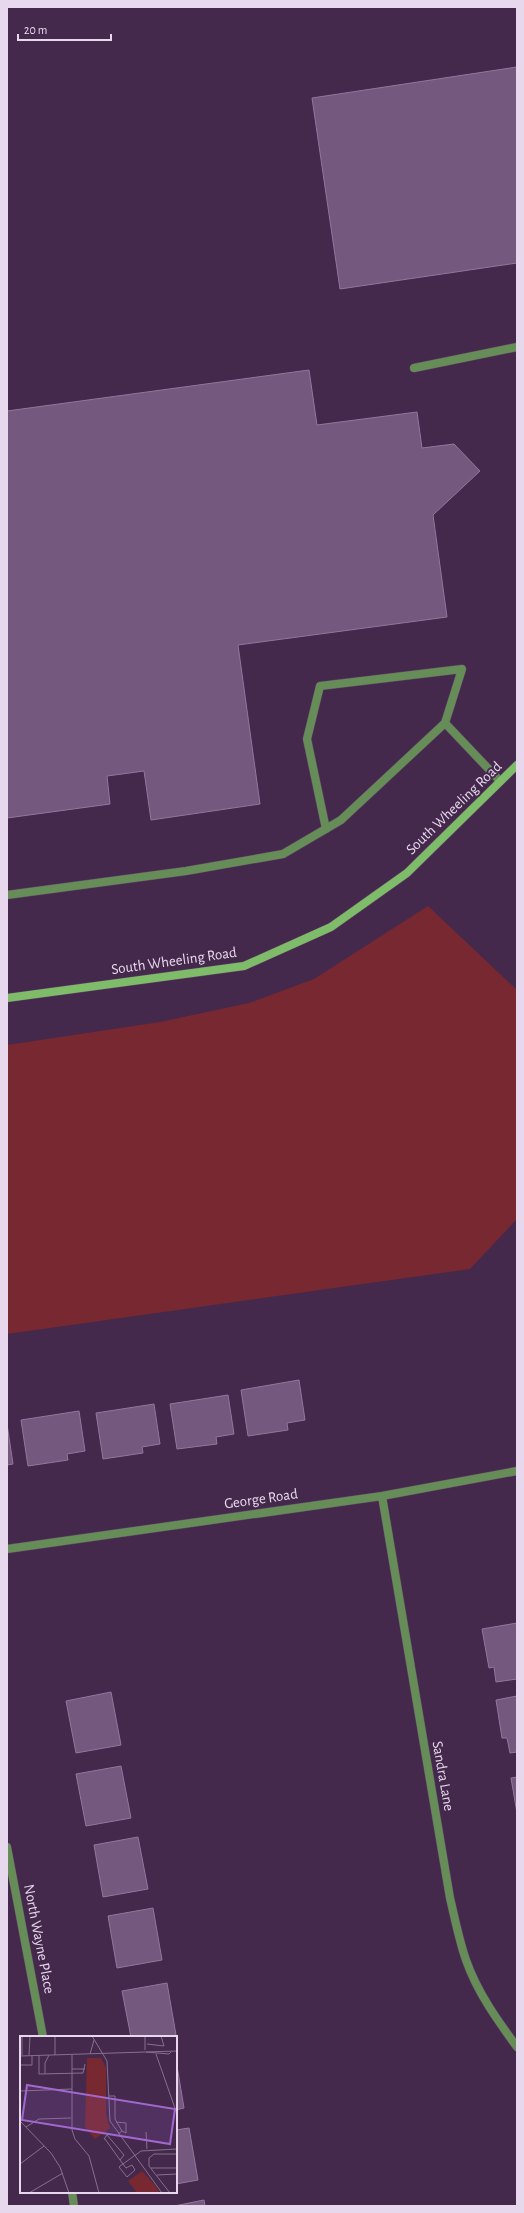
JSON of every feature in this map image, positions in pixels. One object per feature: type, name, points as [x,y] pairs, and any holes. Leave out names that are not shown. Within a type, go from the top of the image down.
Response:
[{"type":"main road","name":"South Wheeling Road","points":[[7,998],[244,966],[331,927],[407,873],[517,765]]},
{"type":"street","points":[[414,368],[517,347]]},
{"type":"street","points":[[7,895],[186,871],[283,854],[326,829],[341,820],[445,723],[462,669],[320,686],[307,739],[326,829]]},
{"type":"street","points":[[445,723],[500,781]]},
{"type":"street","name":"George Road","points":[[7,1549],[382,1496],[517,1471]]},
{"type":"street","name":"Sandra Lane","points":[[382,1496],[450,1898],[457,1927],[466,1961],[477,1984],[500,2024],[517,2047]]},
{"type":"street","name":"North Wayne Place","points":[[7,1847],[43,2036]]},
{"type":"street","points":[[72,2193],[74,2206]]},
{"type":"shaded area","points":[[428,906],[517,990],[517,1219],[470,1269],[7,1334],[7,1045],[160,1022],[249,1003],[314,979]]},
{"type":"building","points":[[517,67],[517,263],[340,289],[312,98]]},
{"type":"building","points":[[309,370],[317,425],[417,412],[422,448],[454,444],[480,471],[433,515],[447,617],[238,645],[260,804],[151,820],[144,771],[107,776],[110,804],[7,818],[7,411]]},
{"type":"building","points":[[299,1380],[305,1420],[287,1423],[288,1430],[248,1436],[241,1390]]},
{"type":"building","points":[[228,1395],[234,1434],[216,1437],[217,1444],[177,1449],[170,1404]]},
{"type":"building","points":[[154,1404],[160,1444],[142,1447],[143,1453],[103,1459],[96,1413]]},
{"type":"building","points":[[79,1411],[85,1451],[67,1454],[68,1460],[28,1466],[21,1420]]},
{"type":"building","points":[[7,1424],[13,1464],[7,1465]]},
{"type":"building","points":[[517,1623],[517,1679],[496,1682],[494,1667],[489,1668],[482,1629]]},
{"type":"building","points":[[111,1692],[121,1745],[76,1753],[66,1701]]},
{"type":"building","points":[[517,1696],[517,1752],[510,1753],[507,1738],[502,1738],[496,1700]]},
{"type":"building","points":[[121,1766],[131,1818],[86,1826],[76,1774]]},
{"type":"building","points":[[517,1777],[517,1813],[511,1778]]},
{"type":"building","points":[[138,1837],[148,1889],[103,1897],[94,1845]]},
{"type":"building","points":[[153,1908],[162,1960],[117,1968],[108,1916]]},
{"type":"building","points":[[167,1983],[176,2035],[131,2036],[122,1991]]},
{"type":"building","points":[[177,2066],[184,2108],[177,2110]]},
{"type":"building","points":[[189,2128],[198,2180],[177,2184],[177,2130]]},
{"type":"building","points":[[204,2200],[205,2206],[174,2206]]}]
